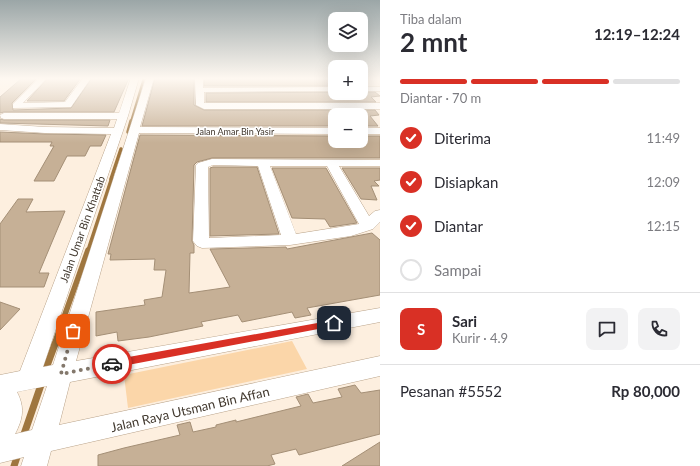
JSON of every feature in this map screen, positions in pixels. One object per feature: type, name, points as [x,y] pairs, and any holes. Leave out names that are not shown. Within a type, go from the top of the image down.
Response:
[{"type":"street","points":[[22,100],[16,106],[68,105],[72,100]]},
{"type":"street","name":"Jalan Umar Bin Khattab","points":[[42,377],[125,132],[123,116],[128,100]]},
{"type":"street","name":"Jalan Umar Bin Khattab","points":[[42,377],[125,132],[140,100]]},
{"type":"street","points":[[200,100],[200,105],[204,106],[380,106]]},
{"type":"street","points":[[299,100],[303,106]]},
{"type":"street","points":[[4,116],[123,116]]},
{"type":"street","name":"Jalan Amar Bin Yasir","points":[[0,128],[125,132],[328,131]]},
{"type":"street","points":[[368,131],[380,131]]},
{"type":"street","points":[[380,163],[212,162],[202,165],[201,241],[205,244],[290,240],[351,231],[368,226],[380,214]]},
{"type":"street","points":[[263,162],[290,240]]},
{"type":"street","points":[[331,163],[368,226]]},
{"type":"street","points":[[0,385],[380,314]]},
{"type":"street","name":"Jalan Raya Utsman Bin Affan","points":[[0,450],[34,451],[380,366]]},
{"type":"street","points":[[34,451],[42,377]]},
{"type":"street","points":[[0,392],[10,401],[12,410],[9,424],[0,434]]},
{"type":"shaded area","points":[[292,341],[307,369],[128,408],[124,375]]},
{"type":"building","points":[[0,100],[15,100],[12,103],[13,110],[71,108],[77,100],[119,100],[114,112],[0,113]]},
{"type":"building","points":[[28,100],[65,100],[64,101],[27,101]]},
{"type":"building","points":[[149,100],[194,100],[194,105],[204,110],[328,110],[328,126],[142,126]]},
{"type":"building","points":[[206,100],[374,100],[376,102],[206,102]]},
{"type":"building","points":[[368,110],[375,110],[379,115],[370,116],[378,126],[368,126]]},
{"type":"building","points":[[0,119],[110,120],[108,126],[0,123]]},
{"type":"building","points":[[0,132],[106,135],[101,146],[90,146],[85,156],[67,156],[54,181],[34,181],[54,146],[50,146],[52,142],[0,142]]},
{"type":"building","points":[[140,135],[328,136],[328,148],[368,148],[368,136],[380,136],[380,158],[212,158],[197,162],[194,165],[192,241],[194,245],[194,253],[190,253],[189,293],[230,287],[210,249],[286,247],[287,249],[372,233],[380,240],[380,295],[307,308],[311,315],[295,318],[292,312],[242,322],[238,315],[201,322],[203,326],[149,337],[118,341],[117,332],[96,336],[96,312],[145,305],[144,300],[162,297],[166,270],[154,270],[155,259],[110,260],[111,254],[108,254]]},
{"type":"building","points":[[257,167],[279,234],[210,236],[210,168]]},
{"type":"building","points":[[272,168],[326,168],[357,223],[330,227],[325,219],[292,218]]},
{"type":"building","points":[[342,168],[380,168],[380,180],[374,181],[379,186],[371,186],[377,200],[361,199]]},
{"type":"building","points":[[18,199],[33,199],[26,212],[65,211],[39,273],[49,273],[44,287],[0,287],[0,224]]},
{"type":"building","points":[[0,302],[20,309],[0,330]]},
{"type":"building","points":[[355,385],[361,393],[380,390],[380,434],[299,455],[296,449],[271,455],[275,464],[267,466],[98,466],[98,455],[180,435],[177,425],[190,422],[193,432],[216,427],[216,425],[236,420],[236,422],[301,406],[296,397],[308,394],[313,403],[342,397],[338,389]]},
{"type":"building","points":[[380,442],[380,466],[342,466]]},
{"type":"waterway","points":[[131,122],[138,100]]},
{"type":"waterway","points":[[128,132],[131,121]]},
{"type":"waterway","points":[[111,179],[121,149]]},
{"type":"waterway","points":[[88,251],[112,178]]},
{"type":"waterway","points":[[54,345],[88,250]]},
{"type":"waterway","points":[[45,371],[55,344]]},
{"type":"waterway","points":[[23,437],[42,382]]},
{"type":"waterway","points":[[14,466],[18,454]]},
{"type":"way so far","points":[[73,331],[61,374],[112,364]]},
{"type":"route","points":[[112,364],[334,323]]}]
